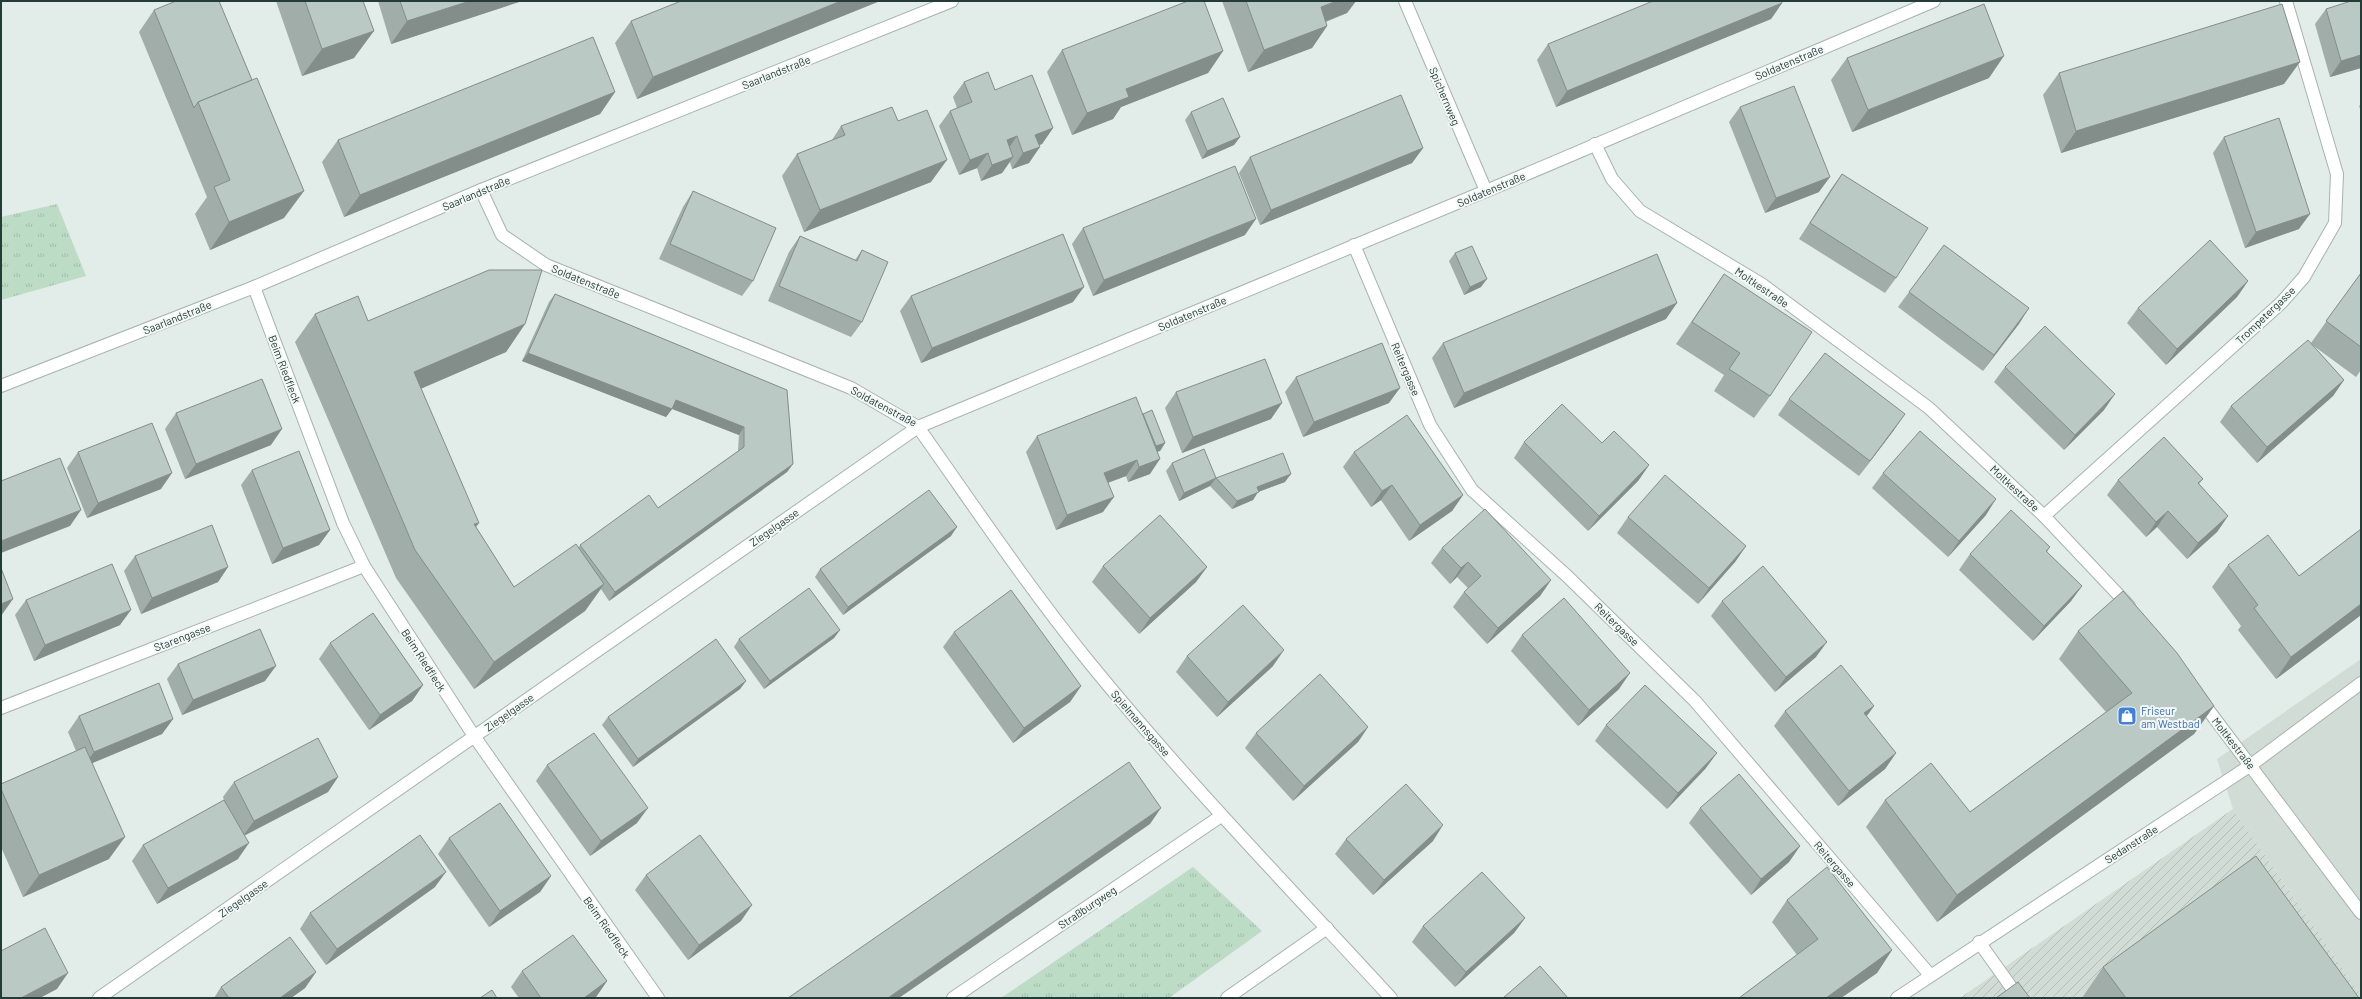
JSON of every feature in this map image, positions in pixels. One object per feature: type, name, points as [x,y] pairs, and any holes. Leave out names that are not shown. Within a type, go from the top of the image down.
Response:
[{"type":"street","name":"Saarlandstraße","points":[[1,386],[254,287],[481,190],[952,1]]},
{"type":"street","name":"Spichernweg","points":[[1405,1],[1486,191]]},
{"type":"street","name":"Soldatenstraße","points":[[481,190],[502,235],[546,265],[851,388],[918,427],[1486,191],[1934,1]]},
{"type":"street","name":"Trompetergasse","points":[[2044,516],[2281,303],[2304,277],[2334,223],[2337,174],[2286,1]]},
{"type":"street","name":"Moltkestraße","points":[[1596,144],[1612,179],[1640,211],[1763,285],[1929,408],[2044,516],[2136,615]]},
{"type":"street","name":"Reitergasse","points":[[1354,245],[1430,425],[1472,490],[1567,576],[1695,701],[1930,974]]},
{"type":"street","name":"Beim Riedfleck","points":[[254,287],[342,523],[364,566],[474,736],[658,998]]},
{"type":"street","name":"Ziegelgasse","points":[[99,998],[918,427]]},
{"type":"street","name":"Spielmannsgasse","points":[[918,427],[1008,553],[1089,662],[1221,816],[1391,998]]},
{"type":"street","name":"Starengasse","points":[[1,708],[364,566]]},
{"type":"street","name":"Sedanstraße","points":[[1897,998],[1930,974],[2251,765],[2361,683]]},
{"type":"street","name":"Moltkestraße","points":[[2192,689],[2251,765],[2361,913]]},
{"type":"street","name":"Straßburgweg","points":[[953,998],[1221,816]]},
{"type":"street","points":[[1227,998],[1327,928]]},
{"type":"street","points":[[1979,942],[2019,998]]},
{"type":"shaded area","points":[[2361,659],[2361,995],[2233,809],[2217,759]]},
{"type":"shaded area","points":[[2233,809],[2361,995],[2361,998],[1960,998]]},
{"type":"green space","points":[[57,204],[86,276],[1,300],[1,217]]},
{"type":"green space","points":[[1193,867],[1262,931],[1169,998],[1001,998]]},
{"type":"building","points":[[176,1],[219,1],[252,80],[198,102],[194,108],[154,10]]},
{"type":"building","points":[[305,1],[363,1],[374,31],[322,49]]},
{"type":"building","points":[[400,1],[470,1],[407,21]]},
{"type":"building","points":[[681,1],[841,1],[653,77],[631,21]]},
{"type":"building","points":[[1188,1],[1204,1],[1223,51],[1126,89],[1129,97],[1087,113],[1062,50]]},
{"type":"building","points":[[1246,1],[1337,1],[1321,7],[1327,26],[1264,50]]},
{"type":"building","points":[[1653,1],[1781,1],[1782,3],[1567,91],[1548,44]]},
{"type":"building","points":[[2351,1],[2361,1],[2361,55],[2341,61],[2326,9]]},
{"type":"building","points":[[1984,4],[2004,56],[1868,110],[1847,58]]},
{"type":"building","points":[[2282,4],[2300,62],[2076,131],[2059,73]]},
{"type":"building","points":[[593,37],[615,92],[360,195],[338,140]]},
{"type":"building","points":[[988,72],[995,90],[1032,75],[1053,128],[1035,135],[1040,147],[1023,153],[1017,136],[1007,140],[1013,157],[992,165],[988,153],[970,160],[950,111],[972,102],[964,82]]},
{"type":"building","points":[[257,78],[304,191],[229,222],[214,187],[230,180],[198,102]]},
{"type":"building","points":[[1794,86],[1830,177],[1776,198],[1740,107]]},
{"type":"building","points":[[1401,95],[1423,148],[1271,210],[1250,157]]},
{"type":"building","points":[[1223,98],[1240,137],[1207,151],[1191,112]]},
{"type":"building","points":[[892,107],[898,121],[927,110],[947,160],[820,210],[797,154],[845,135],[841,126]]},
{"type":"building","points":[[2279,118],[2310,214],[2256,232],[2224,137]]},
{"type":"building","points":[[1235,166],[1256,219],[1104,280],[1083,228]]},
{"type":"building","points":[[1842,174],[1928,228],[1896,278],[1810,223]]},
{"type":"building","points":[[693,191],[776,228],[753,281],[670,244]]},
{"type":"building","points":[[1063,234],[1084,287],[932,348],[911,296]]},
{"type":"building","points":[[800,236],[857,261],[862,250],[888,262],[862,322],[779,286]]},
{"type":"building","points":[[2210,240],[2248,281],[2177,349],[2138,308]]},
{"type":"building","points":[[1944,245],[2029,308],[1994,355],[1909,292]]},
{"type":"building","points":[[1472,246],[1487,279],[1470,287],[1455,253]]},
{"type":"building","points":[[1657,254],[1677,303],[1464,393],[1443,343]]},
{"type":"building","points":[[489,270],[542,270],[525,324],[414,372],[479,523],[474,524],[514,587],[576,544],[604,584],[494,662],[415,550],[315,314],[358,296],[368,321]]},
{"type":"building","points":[[2361,273],[2361,347],[2326,321]]},
{"type":"building","points":[[1724,274],[1812,332],[1770,396],[1729,369],[1740,353],[1692,322]]},
{"type":"building","points":[[555,294],[787,390],[793,464],[615,592],[580,545],[649,495],[658,508],[744,447],[744,427],[676,400],[672,409],[528,353]]},
{"type":"building","points":[[2045,326],[2115,394],[2075,435],[2005,367]]},
{"type":"building","points":[[2308,340],[2344,380],[2267,447],[2231,406]]},
{"type":"building","points":[[1382,343],[1400,388],[1314,422],[1296,377]]},
{"type":"building","points":[[1825,353],[1905,414],[1870,461],[1789,399]]},
{"type":"building","points":[[1265,359],[1282,403],[1193,437],[1176,392]]},
{"type":"building","points":[[262,379],[282,429],[196,464],[176,413]]},
{"type":"building","points":[[1136,397],[1160,459],[1139,467],[1137,460],[1104,473],[1114,497],[1067,515],[1037,436]]},
{"type":"building","points":[[1562,404],[1602,443],[1614,431],[1649,465],[1599,516],[1524,442]]},
{"type":"building","points":[[1152,410],[1165,443],[1156,446],[1143,414]]},
{"type":"building","points":[[1407,415],[1463,495],[1420,525],[1392,485],[1382,491],[1354,452]]},
{"type":"building","points":[[152,423],[172,473],[98,503],[78,452]]},
{"type":"building","points":[[1920,431],[1996,499],[1959,541],[1883,473]]},
{"type":"building","points":[[2164,437],[2203,479],[2198,483],[2228,516],[2198,543],[2168,511],[2156,522],[2118,480]]},
{"type":"building","points":[[1204,449],[1216,478],[1184,493],[1172,463]]},
{"type":"building","points":[[299,451],[330,530],[283,548],[252,470]]},
{"type":"building","points":[[1283,453],[1291,474],[1257,487],[1259,492],[1237,501],[1216,478]]},
{"type":"building","points":[[60,458],[81,510],[1,541],[1,481]]},
{"type":"building","points":[[1665,475],[1746,546],[1709,588],[1628,517]]},
{"type":"building","points":[[929,490],[957,527],[848,607],[820,569]]},
{"type":"building","points":[[1485,509],[1551,580],[1498,628],[1464,592],[1481,576],[1468,562],[1461,568],[1442,548]]},
{"type":"building","points":[[2011,510],[2050,547],[2046,551],[2082,586],[2044,626],[1970,554]]},
{"type":"building","points":[[1160,515],[1207,567],[1150,618],[1103,566]]},
{"type":"building","points":[[212,525],[228,567],[152,598],[135,556]]},
{"type":"building","points":[[2361,529],[2361,604],[2291,657],[2254,608],[2258,605],[2228,565],[2268,535],[2299,576]]},
{"type":"building","points":[[112,564],[131,610],[45,645],[26,600]]},
{"type":"building","points":[[1763,566],[1827,642],[1786,677],[1722,601]]},
{"type":"building","points":[[1,568],[13,599],[1,604]]},
{"type":"building","points":[[809,588],[840,630],[770,681],[739,639]]},
{"type":"building","points":[[1011,590],[1081,686],[1024,728],[954,632]]},
{"type":"building","points":[[2123,591],[2177,653],[2214,706],[1957,895],[1885,800],[1931,763],[1970,812],[2132,693],[2078,631]]},
{"type":"building","points":[[1564,598],[1630,673],[1589,710],[1522,635]]},
{"type":"building","points":[[1243,605],[1284,650],[1228,702],[1187,656]]},
{"type":"building","points":[[373,613],[423,685],[380,715],[330,643]]},
{"type":"building","points":[[260,629],[276,666],[193,700],[178,664]]},
{"type":"building","points":[[716,639],[746,681],[638,759],[608,717]]},
{"type":"building","points":[[1841,665],[1874,706],[1864,713],[1896,753],[1849,791],[1785,711]]},
{"type":"building","points":[[1320,674],[1368,727],[1304,786],[1256,733]]},
{"type":"building","points":[[159,683],[173,719],[94,752],[79,716]]},
{"type":"building","points":[[1645,685],[1717,753],[1678,793],[1606,725]]},
{"type":"building","points":[[594,733],[648,808],[601,841],[547,765]]},
{"type":"building","points":[[318,738],[338,777],[254,821],[234,782]]},
{"type":"building","points":[[85,747],[125,837],[39,875],[1,789],[1,784]]},
{"type":"building","points":[[1129,762],[1161,808],[888,998],[788,998]]},
{"type":"building","points":[[1739,774],[1800,846],[1761,879],[1700,808]]},
{"type":"building","points":[[1406,784],[1443,825],[1384,880],[1346,839]]},
{"type":"building","points":[[224,800],[249,843],[168,888],[143,845]]},
{"type":"building","points":[[500,803],[551,876],[500,911],[449,838]]},
{"type":"building","points":[[420,835],[446,872],[337,949],[310,913]]},
{"type":"building","points":[[700,835],[752,905],[699,945],[646,875]]},
{"type":"building","points":[[2256,856],[2359,998],[2126,998],[2103,967]]},
{"type":"building","points":[[1827,867],[1892,950],[1826,998],[1739,998],[1818,939],[1787,900]]},
{"type":"building","points":[[1482,872],[1525,918],[1466,972],[1423,926]]},
{"type":"building","points":[[45,928],[68,973],[21,998],[1,998],[1,951]]},
{"type":"building","points":[[573,935],[607,981],[584,998],[541,998],[522,971]]},
{"type":"building","points":[[290,937],[316,972],[280,998],[229,998],[221,987]]},
{"type":"building","points":[[1540,966],[1568,998],[1503,998]]},
{"type":"building","points":[[2018,982],[2030,998],[1996,998]]},
{"type":"building","points":[[492,990],[497,998],[480,998]]},
{"type":"place","name":"Friseur am Westbad","points":[[2127,716]]}]
